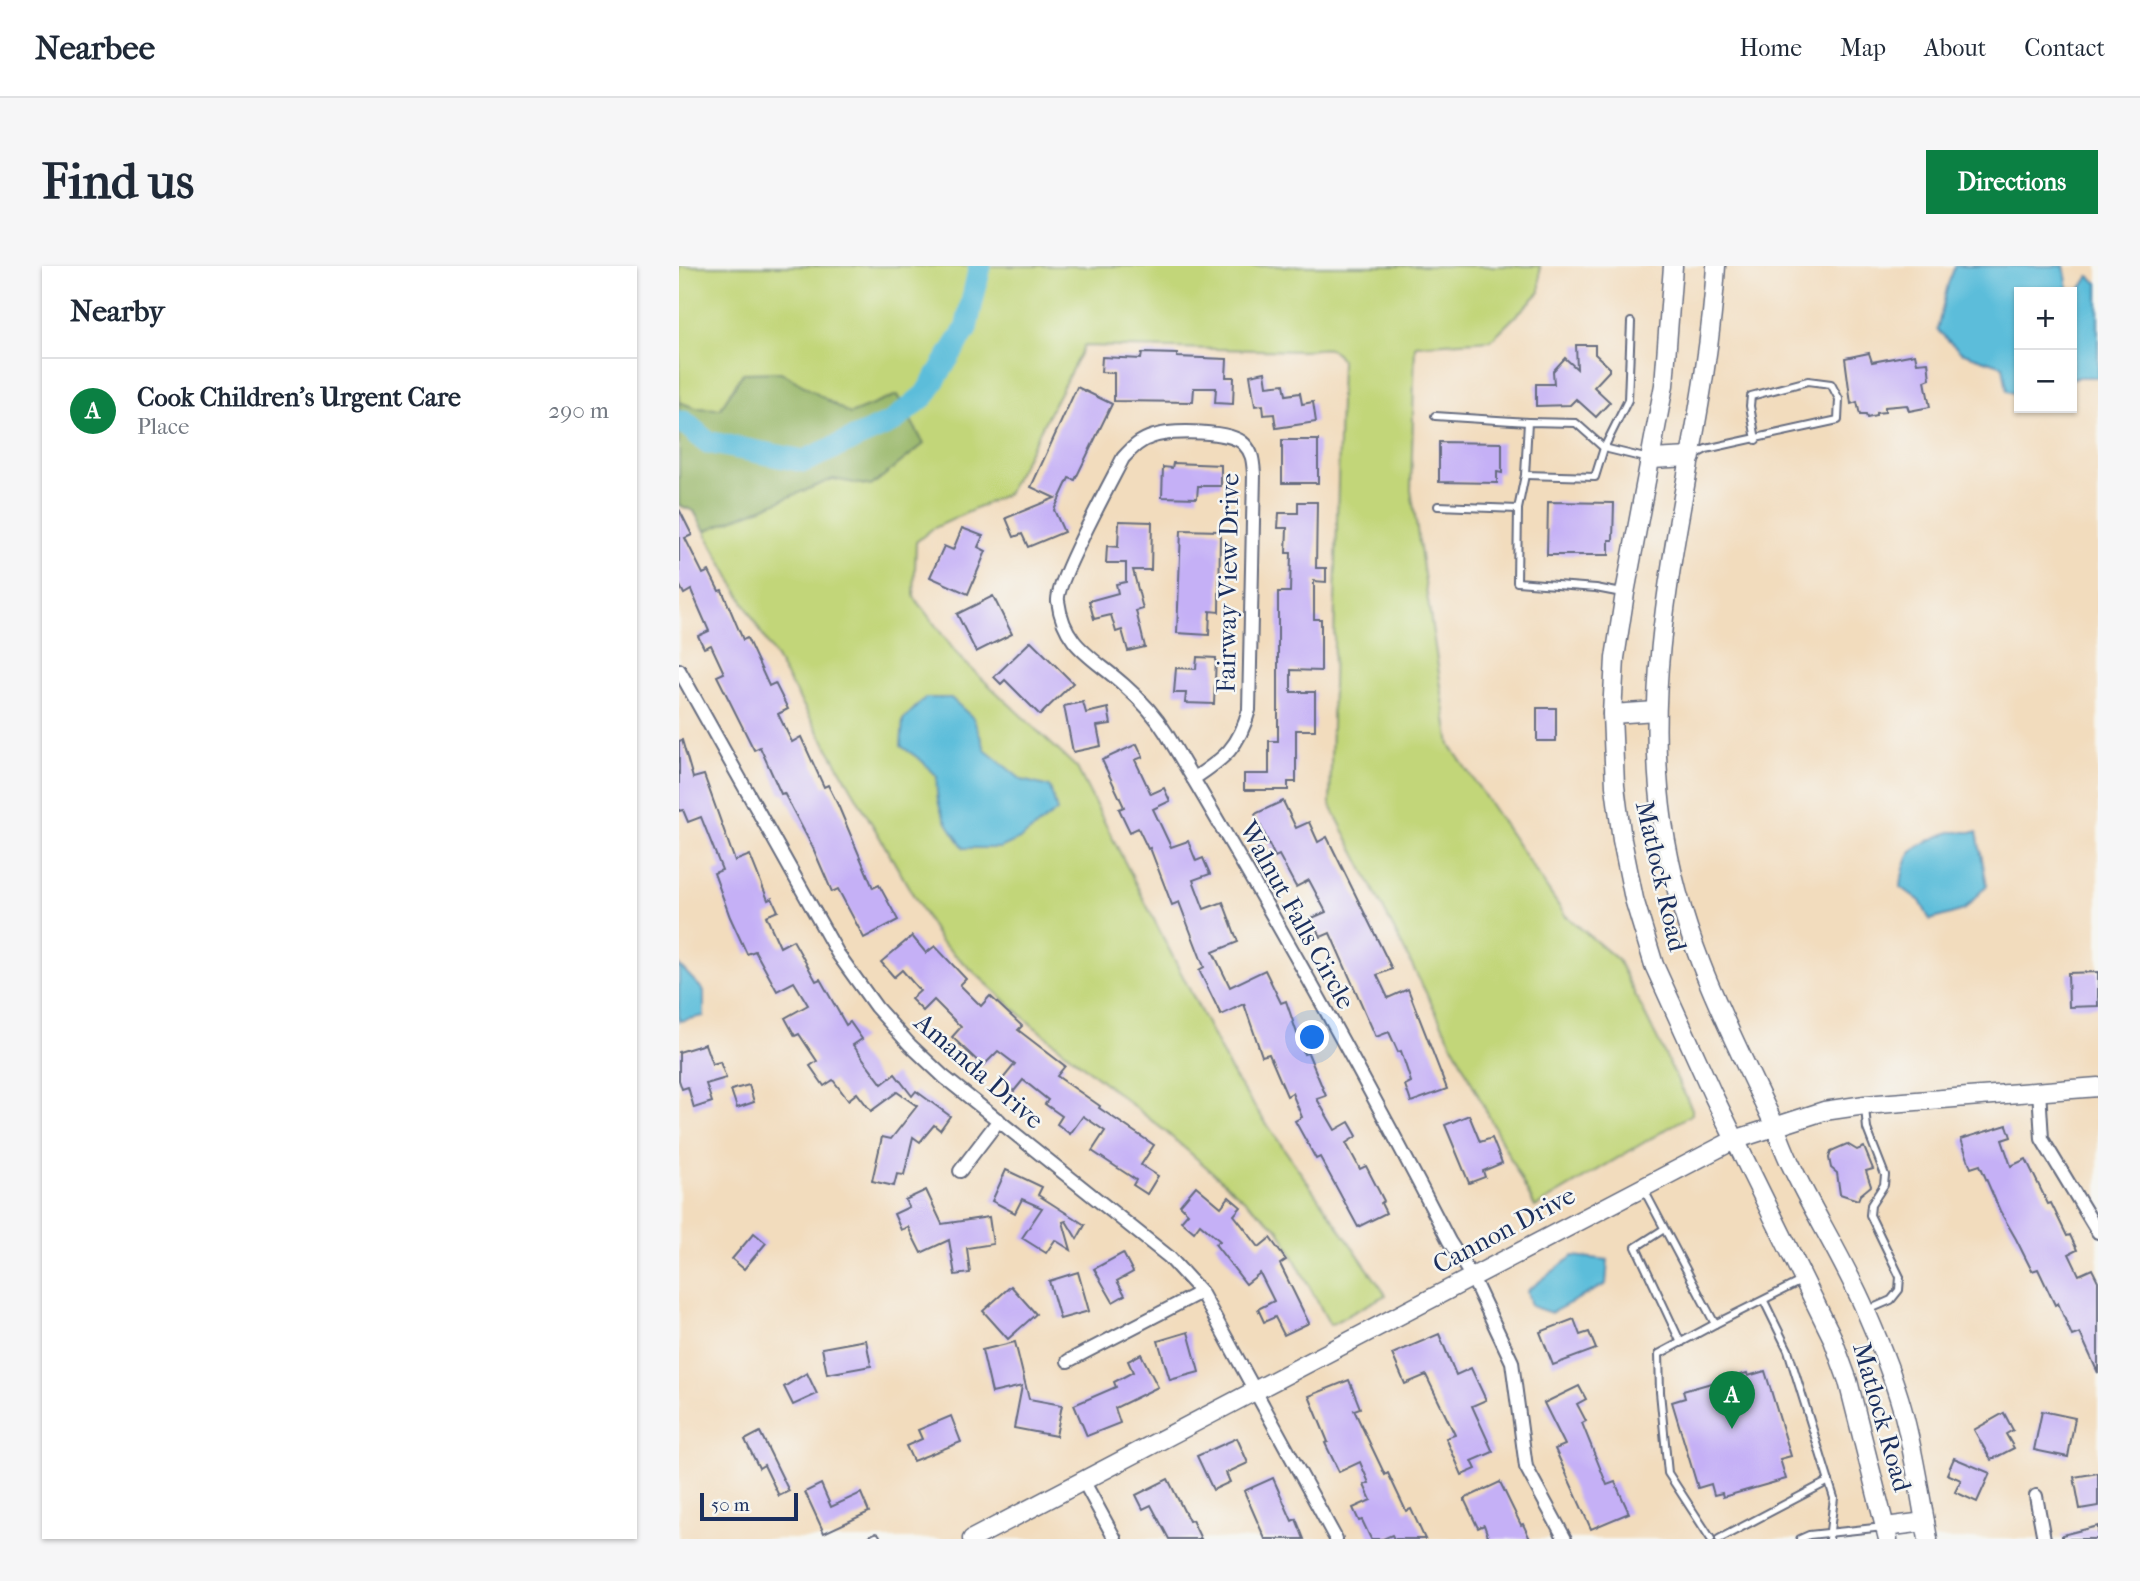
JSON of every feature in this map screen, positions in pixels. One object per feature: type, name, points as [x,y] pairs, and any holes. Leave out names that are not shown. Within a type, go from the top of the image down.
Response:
[{"type":"main road","name":"Matlock Road","points":[[1673,266],[1664,385],[1615,658],[1612,714],[1615,786],[1622,840],[1634,899],[1654,965],[1734,1139],[1832,1337],[1849,1381],[1886,1533]]},
{"type":"main road","name":"Matlock Road","points":[[1716,266],[1713,325],[1667,584],[1656,711],[1657,766],[1663,824],[1675,886],[1689,936],[1710,992],[1791,1165],[1866,1311],[1902,1406],[1927,1530]]},
{"type":"main road","points":[[1651,460],[1691,457]]},
{"type":"main road","points":[[1612,714],[1656,711]]},
{"type":"main road","name":"Cannon Drive","points":[[972,1539],[1734,1139],[1824,1111],[1865,1105],[2098,1087]]},
{"type":"main road","points":[[1886,1533],[1927,1530]]},
{"type":"street","name":"Fairway View Drive","points":[[1057,597],[1123,457],[1137,443],[1156,435],[1175,433],[1224,435],[1243,442],[1252,456],[1254,474],[1249,710],[1243,734],[1220,761],[1193,779]]},
{"type":"street","name":"Walnut Falls Circle","points":[[1057,597],[1063,626],[1079,650],[1124,685],[1158,719],[1294,953],[1449,1241],[1472,1277],[1512,1362],[1526,1467],[1565,1539]]},
{"type":"street","name":"Amanda Drive","points":[[679,670],[846,965],[876,1007],[944,1077],[1169,1257],[1201,1292],[1336,1539]]},
{"type":"street","points":[[2039,1090],[2042,1139],[2098,1232]]},
{"type":"street","points":[[960,1171],[999,1121]]},
{"type":"street","points":[[1068,1361],[1201,1292]]},
{"type":"street","points":[[1084,1482],[1115,1539]]},
{"type":"street","points":[[2036,1496],[2044,1539]]},
{"type":"lane","points":[[1525,475],[1595,477],[1604,448],[1628,400],[1631,322]]},
{"type":"lane","points":[[1691,457],[1706,449],[1756,440],[1838,420],[1839,398],[1831,384],[1808,381],[1751,396],[1750,406],[1756,440]]},
{"type":"lane","points":[[1435,416],[1576,423],[1604,448],[1651,460]]},
{"type":"lane","points":[[1528,422],[1525,475],[1518,509],[1517,582],[1625,593]]},
{"type":"lane","points":[[1438,506],[1518,509]]},
{"type":"lane","points":[[1865,1105],[1867,1129],[1885,1175],[1884,1185],[1871,1205],[1870,1215],[1900,1277],[1899,1290],[1891,1300],[1866,1311]]},
{"type":"lane","points":[[1643,1188],[1715,1324]]},
{"type":"lane","points":[[1664,1229],[1636,1247],[1681,1343]]},
{"type":"lane","points":[[1711,1539],[1668,1473],[1659,1354],[1803,1280]]},
{"type":"lane","points":[[1764,1301],[1789,1350],[1834,1498],[1829,1537]]},
{"type":"lane","points":[[1719,1539],[1829,1481]]},
{"type":"lane","points":[[1800,1539],[1809,1535],[1829,1537],[1886,1533]]},
{"type":"green space","points":[[679,266],[1540,266],[1540,292],[1491,340],[1415,345],[1411,490],[1450,745],[1565,915],[1618,960],[1692,1109],[1692,1114],[1535,1207],[1330,804],[1341,360],[1338,355],[1325,348],[1303,351],[1084,346],[1007,494],[932,529],[916,542],[914,597],[960,658],[1077,768],[1234,1077],[1386,1295],[1330,1325],[1279,1230],[1166,1132],[1032,1025],[940,941],[749,612],[694,511],[679,505]]},
{"type":"green space","points":[[781,372],[850,414],[897,395],[924,444],[871,486],[833,479],[705,531],[694,511],[679,505],[679,402],[696,408],[720,409],[743,373]]},
{"type":"water","points":[[1955,266],[2064,266],[2068,287],[2014,287],[2014,393],[2007,391],[2003,366],[1961,352],[1937,330]]},
{"type":"water","points":[[2089,276],[2098,283],[2098,377],[2077,378],[2077,294]]},
{"type":"water","points":[[925,698],[951,698],[973,718],[986,751],[1022,780],[1050,787],[1057,811],[1022,838],[1000,848],[964,848],[939,806],[937,776],[901,746],[903,720]]},
{"type":"water","points":[[1950,832],[1977,832],[1987,885],[1964,910],[1930,920],[1920,901],[1901,887],[1905,864],[1920,845]]},
{"type":"water","points":[[679,965],[704,991],[704,1016],[679,1021]]},
{"type":"water","points":[[1573,1256],[1608,1260],[1606,1284],[1551,1313],[1531,1306],[1527,1291]]},
{"type":"building","points":[[1576,345],[1595,345],[1595,354],[1609,367],[1609,371],[1594,387],[1610,402],[1596,417],[1576,399],[1570,405],[1536,406],[1536,384],[1554,384],[1553,371],[1565,358],[1577,369]]},
{"type":"building","points":[[1142,353],[1227,359],[1226,377],[1234,377],[1233,404],[1215,403],[1216,388],[1194,388],[1193,402],[1114,401],[1114,373],[1101,372],[1102,357],[1141,359]]},
{"type":"building","points":[[1869,353],[1872,362],[1915,354],[1917,363],[1928,362],[1930,379],[1925,381],[1930,407],[1909,411],[1907,405],[1885,407],[1885,412],[1876,413],[1876,416],[1867,418],[1866,415],[1860,415],[1857,402],[1851,404],[1845,358]]},
{"type":"building","points":[[1265,372],[1267,386],[1284,384],[1286,395],[1300,393],[1302,404],[1313,402],[1316,422],[1276,428],[1274,414],[1264,415],[1263,405],[1255,406],[1250,375]]},
{"type":"building","points":[[1077,387],[1112,404],[1075,480],[1069,478],[1054,510],[1064,532],[1028,547],[1022,534],[1014,537],[1006,518],[1055,498],[1031,487]]},
{"type":"building","points":[[1282,440],[1318,440],[1318,483],[1282,483]]},
{"type":"building","points":[[1439,442],[1502,443],[1502,473],[1497,472],[1497,483],[1439,482]]},
{"type":"building","points":[[1173,463],[1221,465],[1221,486],[1198,486],[1197,498],[1162,497],[1163,467],[1172,468]]},
{"type":"building","points":[[1298,502],[1317,502],[1316,568],[1326,568],[1326,582],[1314,581],[1314,619],[1321,619],[1321,671],[1291,670],[1291,692],[1315,692],[1315,730],[1296,730],[1296,782],[1288,782],[1288,790],[1244,790],[1244,774],[1269,774],[1269,741],[1278,741],[1278,592],[1290,592],[1291,553],[1286,553],[1287,528],[1278,528],[1279,513],[1298,513]]},
{"type":"building","points":[[1548,502],[1614,503],[1613,540],[1609,540],[1609,555],[1547,555]]},
{"type":"building","points":[[679,509],[692,535],[685,538],[703,574],[709,571],[719,591],[722,590],[743,640],[747,638],[769,686],[775,683],[788,709],[778,714],[792,742],[801,737],[824,787],[828,785],[838,805],[873,888],[879,885],[898,920],[864,938],[838,889],[832,892],[813,848],[784,793],[781,794],[760,747],[754,750],[717,676],[724,673],[711,645],[704,648],[698,636],[709,631],[691,590],[684,594],[679,584]]},
{"type":"building","points":[[1119,521],[1152,522],[1151,570],[1133,570],[1143,609],[1136,611],[1145,647],[1128,651],[1122,630],[1116,632],[1111,615],[1094,619],[1089,601],[1118,593],[1116,584],[1126,582],[1126,563],[1106,563],[1107,546],[1118,547]]},
{"type":"building","points":[[962,528],[983,536],[978,547],[986,551],[968,594],[930,577],[944,546],[953,550]]},
{"type":"building","points":[[1181,530],[1220,531],[1219,612],[1210,611],[1209,635],[1177,633]]},
{"type":"building","points":[[993,596],[1012,634],[976,652],[957,614]]},
{"type":"building","points":[[1031,641],[1073,683],[1040,715],[1005,680],[1001,684],[994,677]]},
{"type":"building","points":[[1197,657],[1216,658],[1214,704],[1185,703],[1186,693],[1174,693],[1176,668],[1196,669]]},
{"type":"building","points":[[1083,702],[1086,713],[1108,708],[1111,724],[1097,726],[1101,746],[1073,752],[1064,706]]},
{"type":"building","points":[[1537,708],[1556,708],[1556,741],[1537,741]]},
{"type":"building","points":[[682,740],[693,778],[704,775],[735,861],[750,855],[768,900],[772,898],[778,911],[766,916],[780,947],[793,940],[816,981],[820,979],[846,1025],[850,1022],[862,1039],[853,1045],[882,1084],[895,1074],[912,1096],[916,1091],[950,1116],[940,1130],[934,1125],[920,1142],[913,1137],[904,1175],[897,1174],[894,1186],[872,1181],[882,1137],[891,1139],[917,1106],[897,1092],[871,1111],[857,1093],[848,1100],[833,1080],[824,1086],[810,1066],[817,1061],[799,1034],[795,1036],[785,1018],[808,1005],[794,982],[777,991],[755,951],[747,954],[714,873],[722,870],[701,817],[688,822],[683,810],[679,811],[679,741]]},
{"type":"building","points":[[1137,744],[1143,757],[1135,760],[1151,794],[1164,788],[1170,801],[1153,809],[1171,847],[1188,841],[1196,861],[1203,858],[1210,874],[1193,880],[1204,909],[1223,902],[1238,942],[1213,952],[1230,987],[1265,970],[1281,1003],[1286,1001],[1304,1054],[1308,1053],[1326,1096],[1317,1099],[1335,1130],[1349,1122],[1357,1136],[1346,1143],[1360,1169],[1366,1166],[1384,1201],[1381,1203],[1386,1213],[1358,1227],[1320,1157],[1316,1159],[1295,1121],[1302,1117],[1292,1093],[1287,1096],[1269,1054],[1262,1056],[1244,1004],[1221,1015],[1199,970],[1204,967],[1179,902],[1172,905],[1150,848],[1148,849],[1138,828],[1130,832],[1119,809],[1124,807],[1102,760]]},
{"type":"building","points":[[1283,801],[1296,828],[1309,822],[1318,842],[1327,837],[1392,969],[1377,975],[1388,998],[1408,989],[1447,1089],[1411,1102],[1405,1085],[1411,1082],[1401,1051],[1398,1052],[1389,1032],[1376,1037],[1330,933],[1321,937],[1312,918],[1326,912],[1309,880],[1296,887],[1279,855],[1275,857],[1255,814]]},
{"type":"building","points":[[912,936],[926,953],[935,946],[966,979],[960,985],[981,1006],[990,996],[1022,1026],[1018,1030],[1065,1066],[1057,1076],[1154,1145],[1141,1165],[1158,1176],[1147,1194],[1133,1185],[1136,1180],[1092,1151],[1105,1131],[1083,1116],[1070,1134],[1057,1124],[1062,1116],[1045,1104],[1048,1100],[1023,1080],[1014,1091],[1001,1081],[1015,1064],[998,1051],[983,1066],[952,1037],[961,1027],[934,1000],[923,1011],[911,999],[920,991],[902,970],[894,977],[881,962]]},
{"type":"building","points":[[2098,972],[2098,1006],[2069,1007],[2068,973]]},
{"type":"building","points":[[705,1044],[712,1064],[720,1062],[726,1078],[706,1084],[712,1102],[694,1108],[688,1087],[682,1089],[679,1080],[679,1052]]},
{"type":"building","points":[[749,1085],[754,1102],[737,1108],[731,1090]]},
{"type":"building","points":[[1469,1115],[1480,1142],[1492,1138],[1502,1163],[1483,1171],[1485,1177],[1469,1183],[1445,1125]]},
{"type":"building","points":[[2007,1125],[2011,1137],[2002,1140],[2011,1166],[2026,1159],[2048,1204],[2051,1203],[2077,1250],[2069,1254],[2079,1275],[2092,1269],[2098,1281],[2098,1373],[2080,1333],[2072,1336],[2058,1303],[2055,1305],[2038,1269],[2032,1271],[2000,1211],[1980,1165],[1971,1168],[1961,1139]]},
{"type":"building","points":[[1847,1144],[1857,1150],[1864,1147],[1873,1169],[1866,1171],[1871,1186],[1858,1200],[1840,1194],[1837,1173],[1831,1168],[1829,1158],[1831,1151]]},
{"type":"building","points":[[1006,1170],[1042,1187],[1038,1195],[1085,1225],[1077,1239],[1066,1221],[1063,1222],[1071,1250],[1055,1240],[1046,1253],[1022,1238],[1042,1208],[1022,1199],[1015,1213],[992,1201]]},
{"type":"building","points":[[1196,1186],[1221,1207],[1229,1197],[1241,1207],[1234,1215],[1259,1247],[1270,1238],[1286,1260],[1280,1264],[1309,1323],[1284,1335],[1275,1317],[1264,1322],[1258,1309],[1274,1301],[1260,1273],[1246,1284],[1215,1244],[1220,1241],[1200,1224],[1194,1232],[1181,1221],[1188,1213],[1180,1205]]},
{"type":"building","points":[[926,1190],[942,1224],[989,1217],[993,1244],[967,1248],[970,1273],[955,1275],[949,1240],[921,1253],[908,1227],[901,1230],[894,1214],[909,1207],[905,1200]]},
{"type":"building","points":[[754,1233],[766,1243],[744,1269],[732,1259]]},
{"type":"building","points":[[1123,1253],[1133,1272],[1117,1281],[1125,1295],[1113,1302],[1094,1269]]},
{"type":"building","points":[[1078,1272],[1089,1311],[1060,1319],[1049,1281]]},
{"type":"building","points":[[1011,1286],[1036,1314],[1008,1339],[983,1311]]},
{"type":"building","points":[[1574,1319],[1580,1335],[1589,1332],[1596,1349],[1553,1365],[1540,1332]]},
{"type":"building","points":[[1188,1332],[1199,1372],[1170,1380],[1158,1341]]},
{"type":"building","points":[[1439,1334],[1456,1375],[1471,1368],[1486,1400],[1472,1406],[1493,1452],[1472,1461],[1476,1469],[1462,1475],[1446,1438],[1455,1435],[1426,1375],[1405,1384],[1392,1354]]},
{"type":"building","points":[[866,1340],[871,1366],[827,1374],[822,1348]]},
{"type":"building","points":[[1015,1342],[1029,1399],[1062,1405],[1056,1436],[1014,1428],[1022,1386],[992,1393],[982,1350]]},
{"type":"building","points":[[1141,1354],[1158,1387],[1115,1408],[1120,1423],[1087,1436],[1074,1405],[1116,1387],[1114,1382],[1133,1372],[1128,1361]]},
{"type":"building","points":[[1765,1371],[1791,1456],[1780,1459],[1786,1479],[1723,1497],[1722,1493],[1714,1495],[1711,1484],[1698,1488],[1672,1402],[1685,1398],[1683,1391],[1747,1373],[1748,1376]]},
{"type":"building","points":[[807,1373],[817,1394],[793,1405],[784,1387]]},
{"type":"building","points":[[1349,1380],[1360,1408],[1354,1410],[1385,1475],[1388,1473],[1406,1511],[1411,1509],[1425,1539],[1394,1539],[1392,1535],[1383,1539],[1371,1539],[1362,1520],[1359,1521],[1353,1508],[1371,1500],[1364,1485],[1369,1483],[1360,1462],[1339,1472],[1325,1443],[1328,1442],[1309,1396]]},
{"type":"building","points":[[1579,1386],[1586,1399],[1577,1404],[1586,1421],[1582,1423],[1607,1485],[1615,1482],[1629,1513],[1591,1529],[1555,1449],[1565,1445],[1544,1403]]},
{"type":"building","points":[[2042,1411],[2075,1418],[2068,1457],[2034,1450]]},
{"type":"building","points":[[2004,1413],[2013,1430],[2006,1434],[2014,1448],[1991,1460],[1974,1430]]},
{"type":"building","points":[[951,1416],[961,1442],[913,1461],[906,1446],[922,1439],[918,1430]]},
{"type":"building","points":[[760,1432],[789,1491],[779,1496],[764,1465],[759,1468],[745,1440]]},
{"type":"building","points":[[1237,1438],[1248,1463],[1226,1473],[1230,1482],[1213,1490],[1197,1456]]},
{"type":"building","points":[[1954,1458],[1990,1473],[1977,1502],[1955,1492],[1961,1480],[1947,1474]]},
{"type":"building","points":[[2098,1473],[2098,1506],[2080,1509],[2074,1477]]},
{"type":"building","points":[[1273,1478],[1292,1521],[1296,1519],[1304,1539],[1265,1539],[1244,1491]]},
{"type":"building","points":[[1168,1479],[1201,1539],[1169,1539],[1151,1505],[1143,1509],[1136,1495]]},
{"type":"building","points":[[1500,1482],[1530,1539],[1489,1539],[1484,1525],[1478,1528],[1464,1499]]},
{"type":"building","points":[[821,1484],[831,1507],[861,1493],[869,1512],[824,1533],[805,1492]]},
{"type":"building","points":[[2098,1526],[2098,1539],[2062,1539],[2062,1535]]},
{"type":"waterway","points":[[679,422],[684,422],[707,442],[804,461],[892,422],[925,395],[966,329],[980,266]]},
{"type":"place","name":"Cook Children's Urgent Care","points":[[1732,1429]]}]
